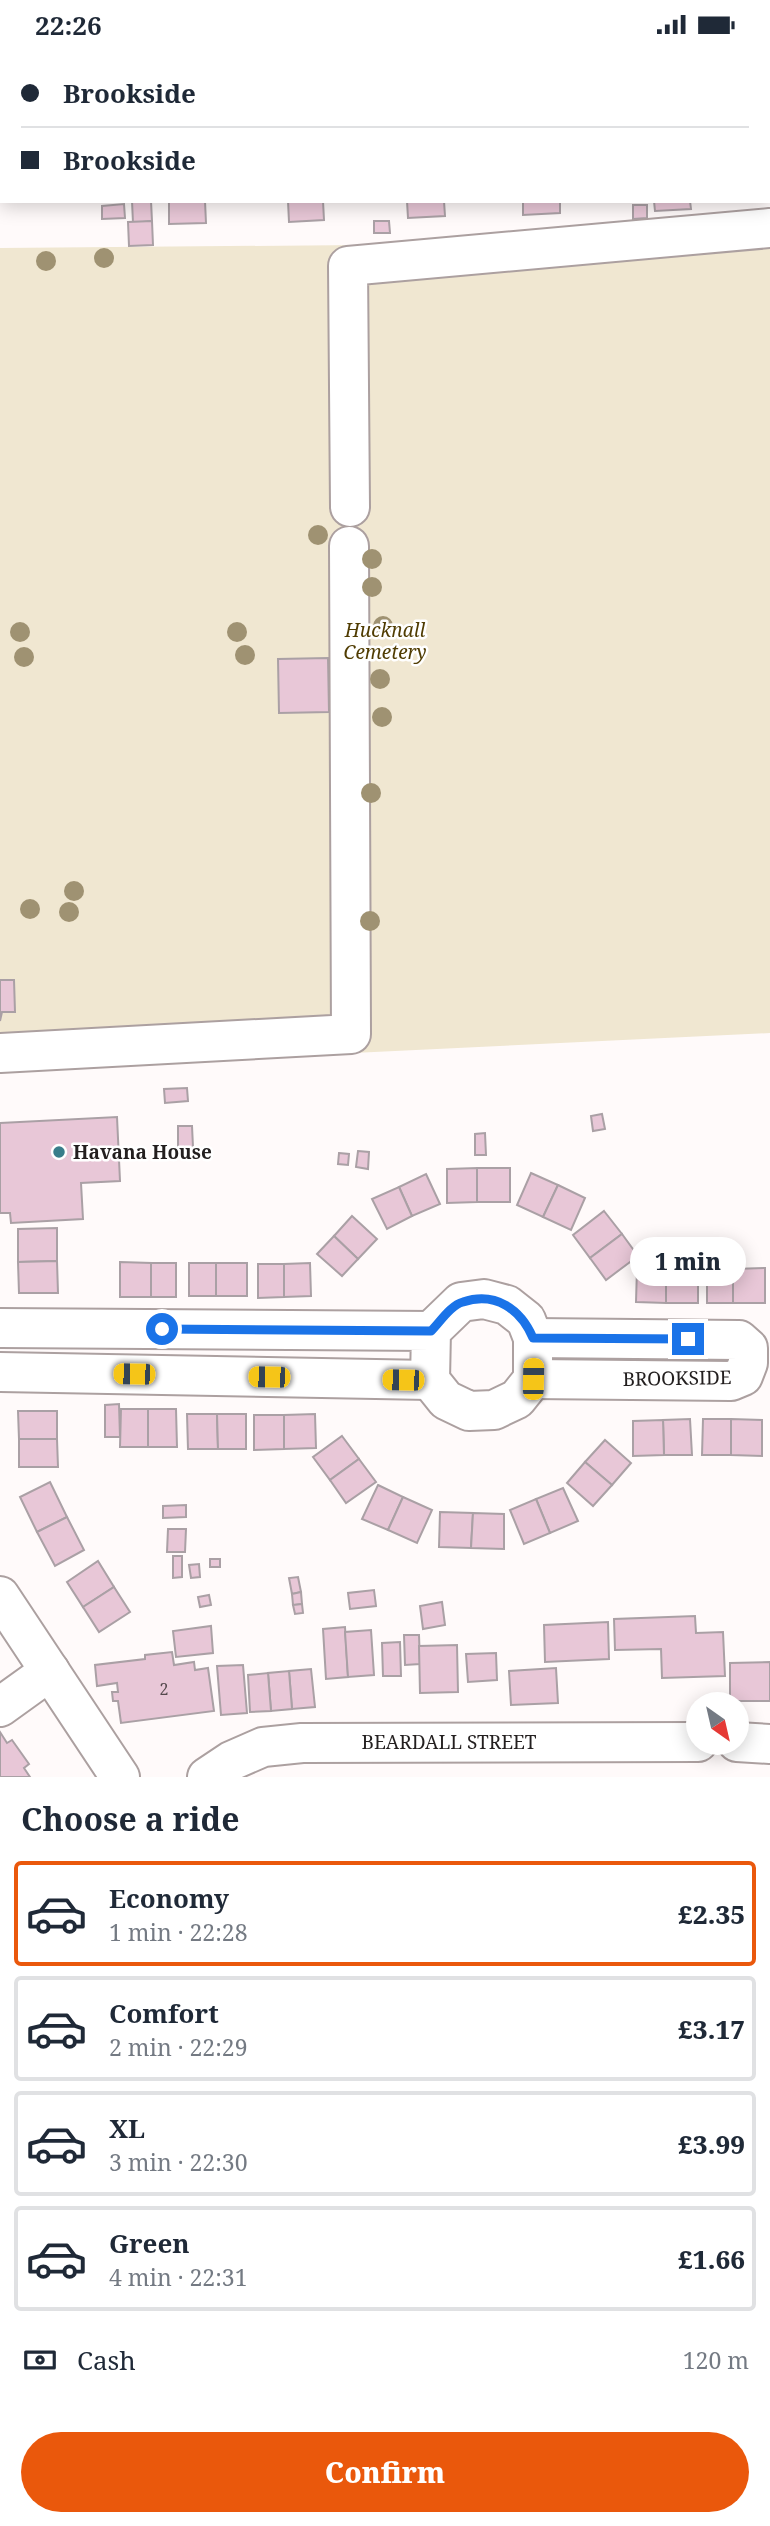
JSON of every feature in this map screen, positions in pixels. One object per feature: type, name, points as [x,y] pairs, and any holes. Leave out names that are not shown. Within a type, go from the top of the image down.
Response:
[{"type":"street","points":[[0,1053],[351,1034],[349,546],[362,542],[370,530],[368,516],[358,506],[350,506],[348,266],[770,228]]},
{"type":"street","points":[[0,1328],[431,1331],[461,1302],[485,1299],[507,1305],[526,1320],[533,1338],[533,1379],[517,1399],[494,1410],[469,1411],[446,1400],[430,1380],[431,1331]]},
{"type":"street","name":"BROOKSIDE","points":[[533,1338],[739,1340],[748,1348],[748,1363],[743,1376],[731,1381],[533,1379]]},
{"type":"street","points":[[0,1372],[430,1380]]},
{"type":"street","points":[[0,1596],[120,1777]]},
{"type":"street","points":[[0,1707],[50,1671]]},
{"type":"street","name":"BEARDALL STREET","points":[[207,1777],[231,1761],[263,1747],[302,1743],[686,1742]]},
{"type":"street","points":[[749,1743],[770,1744]]},
{"type":"green space","name":"Hucknall Cemetery","points":[[770,210],[770,1033],[0,1070],[0,248],[360,245]]},
{"type":"building","points":[[132,203],[151,203],[152,221],[133,223]]},
{"type":"building","points":[[169,203],[205,203],[206,223],[169,224]]},
{"type":"building","points":[[288,203],[323,203],[324,220],[289,222]]},
{"type":"building","points":[[407,203],[444,203],[445,216],[408,218]]},
{"type":"building","points":[[523,203],[560,203],[560,213],[523,215]]},
{"type":"building","points":[[654,203],[690,203],[691,209],[655,211]]},
{"type":"building","points":[[124,204],[125,218],[102,219],[102,206]]},
{"type":"building","points":[[633,205],[647,205],[647,218],[633,219]]},
{"type":"building","points":[[152,221],[153,245],[129,246],[128,222]]},
{"type":"building","points":[[374,221],[389,221],[390,233],[374,233]]},
{"type":"building","points":[[328,658],[329,712],[279,713],[278,659]]},
{"type":"building","points":[[0,980],[14,980],[15,1012],[2,1012],[0,1021]]},
{"type":"building","points":[[187,1088],[188,1101],[165,1103],[164,1089]]},
{"type":"building","points":[[602,1114],[605,1129],[593,1131],[591,1116]]},
{"type":"building","name":"Havana House","points":[[117,1117],[120,1181],[81,1183],[83,1219],[11,1223],[10,1213],[0,1213],[0,1123]]},
{"type":"building","points":[[178,1126],[192,1126],[193,1147],[178,1147]]},
{"type":"building","points":[[485,1133],[486,1155],[475,1155],[475,1134]]},
{"type":"building","points":[[358,1151],[369,1152],[368,1169],[356,1167]]},
{"type":"building","points":[[339,1153],[349,1154],[348,1165],[338,1164]]},
{"type":"building","points":[[477,1168],[477,1202],[447,1203],[447,1169]]},
{"type":"building","points":[[477,1168],[510,1168],[510,1202],[477,1202]]},
{"type":"building","points":[[531,1173],[558,1185],[543,1217],[517,1205]]},
{"type":"building","points":[[426,1174],[440,1204],[412,1216],[399,1187]]},
{"type":"building","points":[[558,1185],[585,1198],[571,1230],[543,1217]]},
{"type":"building","points":[[399,1187],[412,1216],[387,1229],[372,1199]]},
{"type":"building","points":[[604,1211],[622,1234],[590,1258],[573,1235]]},
{"type":"building","points":[[352,1216],[377,1239],[358,1259],[334,1236]]},
{"type":"building","points":[[57,1228],[57,1261],[18,1262],[18,1229]]},
{"type":"building","points":[[622,1234],[638,1256],[606,1280],[590,1258]]},
{"type":"building","points":[[334,1236],[358,1259],[342,1276],[317,1254]]},
{"type":"building","points":[[57,1261],[58,1293],[19,1293],[18,1262]]},
{"type":"building","points":[[120,1262],[151,1263],[151,1297],[120,1297]]},
{"type":"building","points":[[151,1263],[176,1263],[176,1297],[151,1297]]},
{"type":"building","points":[[189,1263],[216,1263],[216,1296],[189,1296]]},
{"type":"building","points":[[216,1263],[247,1263],[247,1296],[216,1296]]},
{"type":"building","points":[[310,1263],[311,1296],[284,1297],[284,1264]]},
{"type":"building","points":[[258,1264],[284,1264],[284,1297],[258,1298]]},
{"type":"building","points":[[666,1267],[666,1303],[636,1302],[637,1268]]},
{"type":"building","points":[[666,1267],[698,1267],[698,1303],[666,1303]]},
{"type":"building","points":[[765,1268],[765,1303],[733,1303],[733,1269]]},
{"type":"building","points":[[707,1269],[733,1269],[733,1303],[707,1303]]},
{"type":"building","points":[[119,1404],[120,1437],[105,1437],[105,1405]]},
{"type":"building","points":[[121,1409],[148,1409],[148,1447],[120,1447]]},
{"type":"building","points":[[148,1409],[176,1409],[177,1447],[148,1447]]},
{"type":"building","points":[[18,1411],[57,1411],[57,1439],[19,1439]]},
{"type":"building","points":[[187,1414],[217,1414],[218,1449],[188,1449]]},
{"type":"building","points":[[217,1414],[246,1414],[246,1449],[218,1449]]},
{"type":"building","points":[[315,1414],[316,1448],[284,1449],[284,1415]]},
{"type":"building","points":[[254,1415],[284,1415],[284,1449],[254,1450]]},
{"type":"building","points":[[690,1419],[692,1455],[664,1455],[663,1420]]},
{"type":"building","points":[[703,1419],[731,1419],[731,1455],[702,1455]]},
{"type":"building","points":[[731,1419],[762,1420],[762,1456],[731,1455]]},
{"type":"building","points":[[663,1420],[664,1455],[633,1456],[633,1421]]},
{"type":"building","points":[[342,1436],[359,1459],[330,1480],[313,1457]]},
{"type":"building","points":[[19,1439],[57,1439],[58,1467],[19,1467]]},
{"type":"building","points":[[605,1440],[631,1463],[612,1485],[585,1462]]},
{"type":"building","points":[[359,1459],[376,1482],[346,1503],[330,1480]]},
{"type":"building","points":[[585,1462],[612,1485],[593,1506],[567,1483]]},
{"type":"building","points":[[50,1482],[67,1517],[37,1532],[20,1497]]},
{"type":"building","points":[[378,1485],[403,1497],[388,1530],[362,1519]]},
{"type":"building","points":[[563,1488],[578,1521],[550,1533],[536,1499]]},
{"type":"building","points":[[403,1497],[432,1510],[417,1543],[388,1530]]},
{"type":"building","points":[[536,1499],[550,1533],[524,1544],[510,1510]]},
{"type":"building","points":[[186,1505],[186,1517],[163,1518],[163,1506]]},
{"type":"building","points":[[440,1512],[473,1513],[471,1548],[439,1547]]},
{"type":"building","points":[[473,1513],[504,1514],[504,1549],[471,1548]]},
{"type":"building","points":[[67,1517],[84,1550],[55,1566],[37,1532]]},
{"type":"building","points":[[168,1529],[186,1529],[185,1552],[167,1552]]},
{"type":"building","points":[[173,1556],[182,1556],[182,1577],[173,1578]]},
{"type":"building","points":[[210,1559],[220,1559],[220,1567],[210,1567]]},
{"type":"building","points":[[98,1561],[114,1587],[83,1607],[67,1582]]},
{"type":"building","points":[[199,1564],[200,1577],[191,1578],[189,1565]]},
{"type":"building","points":[[298,1577],[301,1592],[292,1594],[289,1578]]},
{"type":"building","points":[[114,1587],[130,1612],[99,1632],[83,1607]]},
{"type":"building","points":[[374,1590],[376,1606],[350,1609],[348,1593]]},
{"type":"building","points":[[301,1592],[302,1604],[293,1605],[292,1594]]},
{"type":"building","points":[[209,1595],[211,1605],[200,1607],[198,1597]]},
{"type":"building","points":[[442,1602],[445,1625],[423,1629],[420,1606]]},
{"type":"building","points":[[302,1604],[303,1613],[295,1614],[293,1605]]},
{"type":"building","points":[[695,1616],[696,1633],[723,1632],[725,1676],[662,1678],[661,1649],[615,1650],[614,1619]]},
{"type":"building","points":[[608,1622],[609,1659],[545,1662],[544,1625]]},
{"type":"building","points":[[211,1626],[213,1653],[176,1657],[173,1631]]},
{"type":"building","points":[[345,1627],[348,1677],[326,1679],[323,1629]]},
{"type":"building","points":[[371,1630],[374,1675],[348,1677],[345,1632]]},
{"type":"building","points":[[404,1635],[419,1635],[420,1664],[405,1665]]},
{"type":"building","points":[[400,1642],[401,1676],[383,1676],[382,1643]]},
{"type":"building","points":[[457,1645],[458,1692],[420,1693],[419,1646]]},
{"type":"building","points":[[172,1652],[174,1665],[194,1662],[195,1670],[208,1668],[214,1711],[121,1723],[118,1701],[113,1701],[112,1692],[118,1692],[117,1683],[97,1686],[95,1665],[145,1659],[145,1655]]},
{"type":"building","points":[[496,1653],[497,1680],[468,1682],[466,1654]]},
{"type":"building","points":[[770,1662],[770,1701],[749,1701],[749,1692],[730,1692],[730,1663]]},
{"type":"building","points":[[243,1665],[247,1713],[221,1715],[217,1666]]},
{"type":"building","points":[[556,1668],[558,1703],[511,1705],[509,1671]]},
{"type":"building","points":[[311,1669],[315,1707],[292,1709],[289,1671]]},
{"type":"building","points":[[289,1671],[292,1709],[271,1711],[268,1673]]},
{"type":"building","points":[[268,1673],[271,1711],[250,1712],[248,1675]]},
{"type":"building","points":[[0,1732],[7,1743],[12,1740],[29,1764],[24,1768],[30,1777],[0,1777]]},
{"type":"place","name":"Havana House","points":[[59,1152]]},
{"type":"route","points":[[162,1329],[431,1331],[461,1302],[485,1299],[507,1305],[526,1320],[533,1338],[688,1339]]}]
